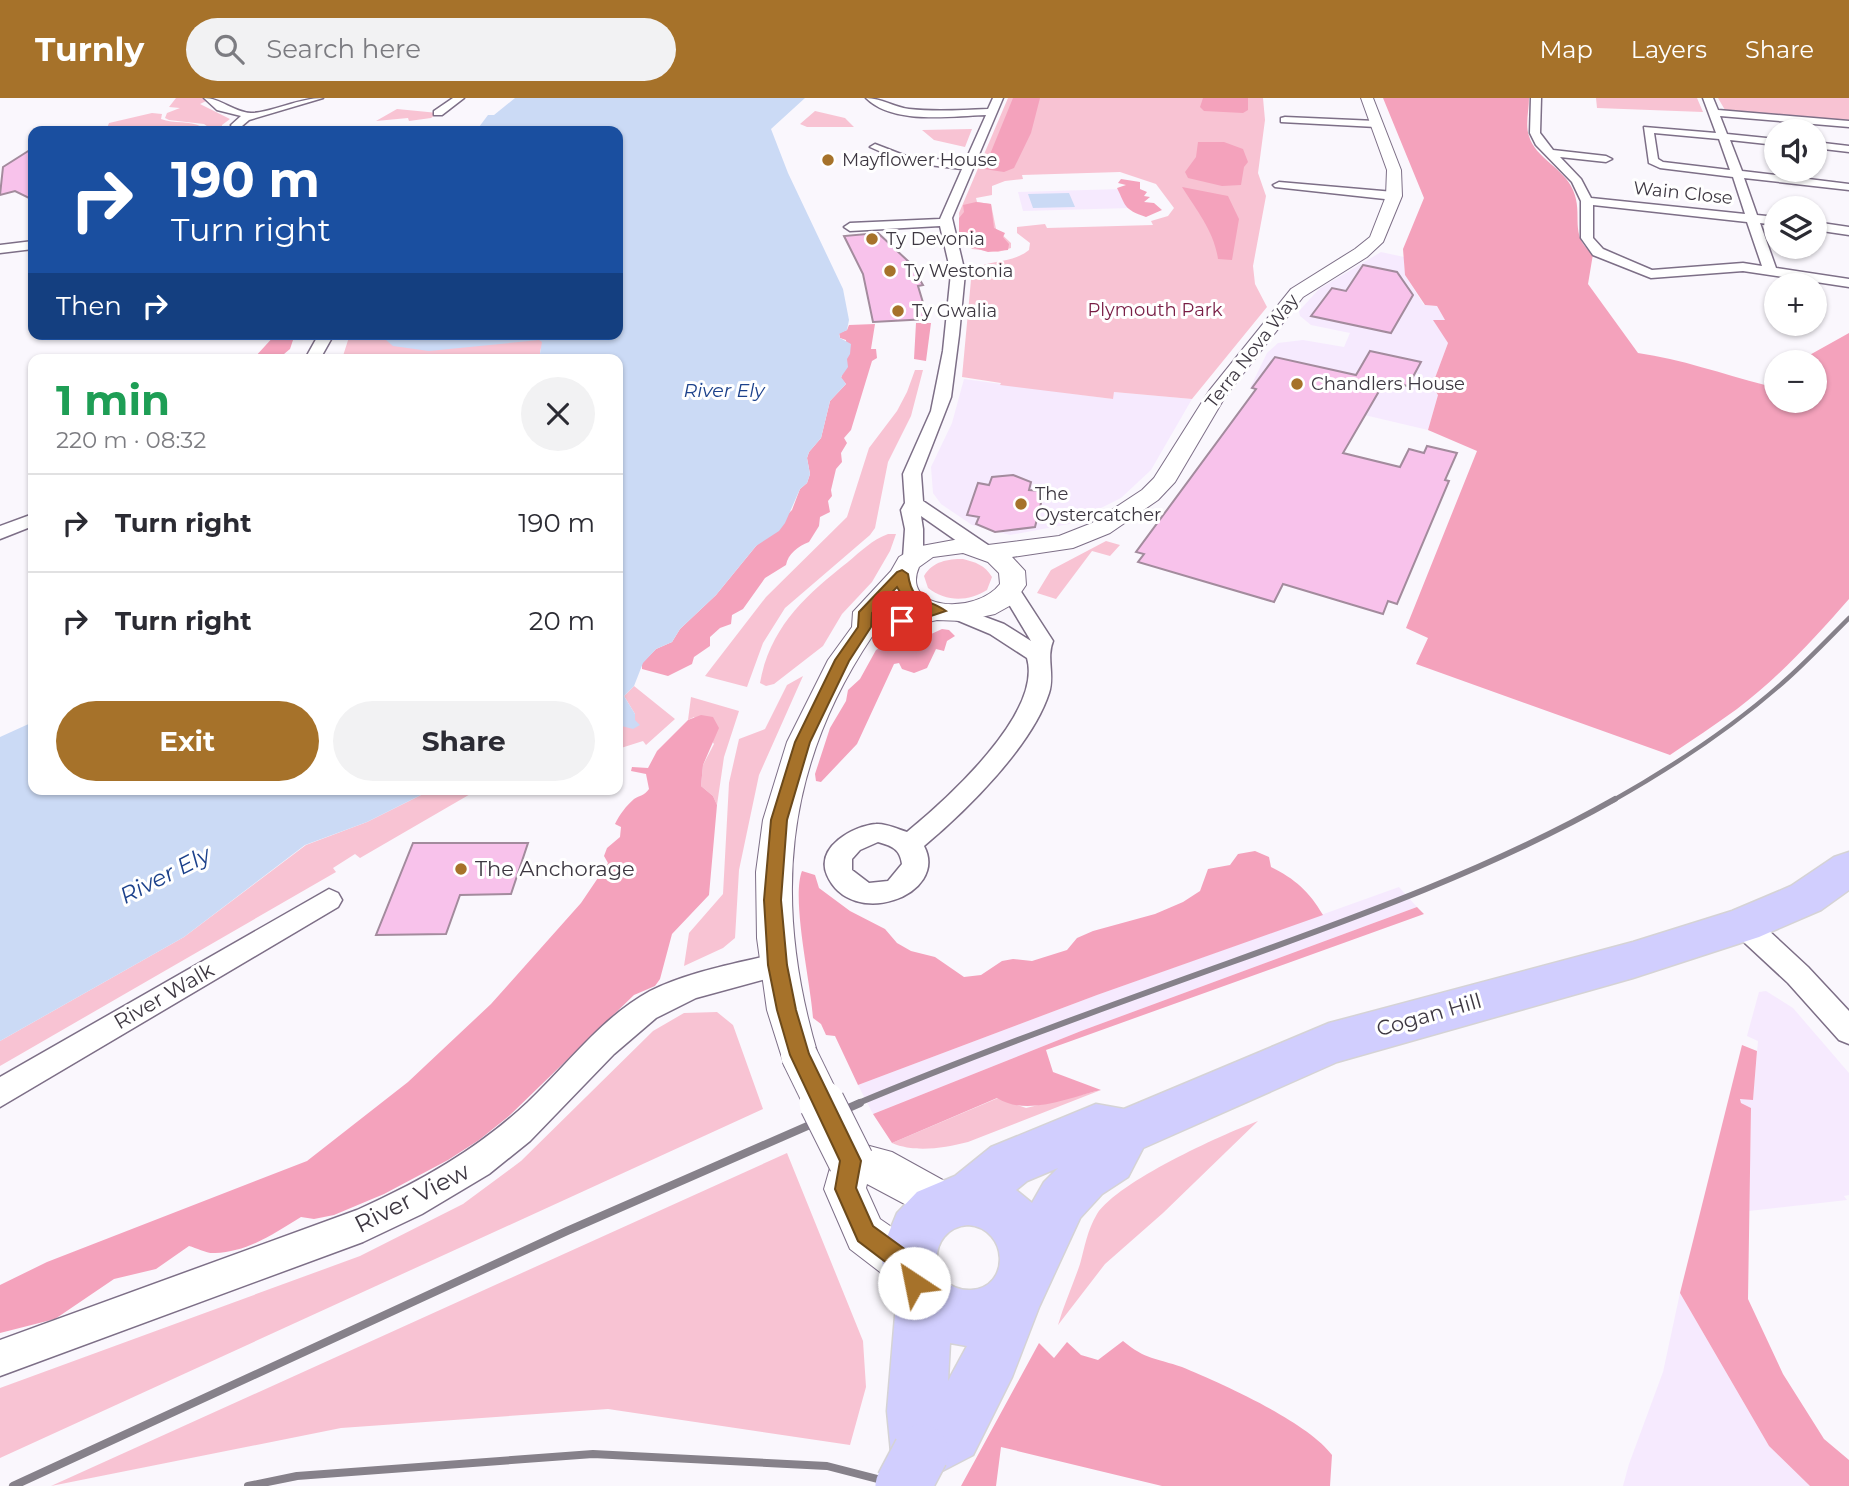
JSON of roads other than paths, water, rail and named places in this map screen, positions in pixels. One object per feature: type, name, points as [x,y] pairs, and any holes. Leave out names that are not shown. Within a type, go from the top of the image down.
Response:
[{"type":"main road","name":"Cogan Hill","points":[[912,1469],[917,1411],[916,1282],[910,1246],[916,1228],[928,1214],[955,1202],[1009,1164],[1096,1127],[1125,1132],[1329,1044],[1633,960],[1744,925],[1807,898],[1849,868]]},
{"type":"main road","name":"Cogan Hill","points":[[912,1469],[952,1434],[992,1357],[1021,1283],[1062,1200],[1084,1177],[1110,1160],[1125,1132]]},
{"type":"main road","name":"Cogan Hill","points":[[916,1282],[946,1313],[971,1319],[989,1315],[1004,1307],[1021,1283],[1026,1254],[1021,1237],[1012,1222],[999,1210],[984,1202],[955,1202]]},
{"type":"street","points":[[209,98],[221,108],[252,116]]},
{"type":"street","points":[[236,126],[252,116],[318,98]]},
{"type":"street","points":[[438,113],[459,98]]},
{"type":"street","points":[[871,98],[878,104],[902,110],[992,112]]},
{"type":"street","points":[[998,98],[967,166],[946,222],[947,235],[958,263],[954,310],[942,400],[914,462],[914,503],[910,510],[914,529],[903,586],[910,597],[921,606],[947,611],[997,629],[1037,653]]},
{"type":"street","name":"Terra Nova Way","points":[[985,550],[1063,543],[1121,516],[1150,495],[1163,482],[1207,408],[1283,309],[1303,287],[1380,236],[1394,196],[1394,170],[1367,98]]},
{"type":"street","points":[[1536,98],[1535,132],[1549,153],[1577,181],[1587,201],[1587,238],[1591,245],[1610,259],[1651,274],[1721,267],[1770,271],[1849,283]]},
{"type":"street","points":[[1708,98],[1770,271]]},
{"type":"street","points":[[1715,113],[1849,124]]},
{"type":"street","points":[[1285,119],[1376,124]]},
{"type":"street","points":[[1764,141],[1724,137],[1647,123],[1653,161],[1660,165],[1849,187]]},
{"type":"street","points":[[1827,146],[1849,149]]},
{"type":"street","points":[[875,147],[904,159],[967,166]]},
{"type":"street","points":[[1549,153],[1606,159]]},
{"type":"street","points":[[888,166],[904,159]]},
{"type":"street","points":[[1279,185],[1394,196]]},
{"type":"street","name":"Wain Close","points":[[1587,201],[1764,220]]},
{"type":"street","points":[[850,228],[946,222]]},
{"type":"street","points":[[1827,227],[1849,230]]},
{"type":"street","points":[[0,242],[28,238]]},
{"type":"street","points":[[0,249],[28,246]]},
{"type":"street","points":[[1637,286],[1651,274]]},
{"type":"street","points":[[909,844],[968,794],[1024,720],[1041,682],[1037,653],[1042,641],[1013,586],[1013,571],[1002,559],[914,503]]},
{"type":"street","points":[[0,533],[28,522]]},
{"type":"street","name":"Terra Nova Way","points":[[1013,586],[1057,552],[1063,543]]},
{"type":"street","points":[[916,1282],[865,1234],[845,1189],[851,1161],[799,1055],[786,1010],[778,965],[773,872],[785,795],[808,730],[842,660],[864,627],[866,612],[907,566],[935,549],[965,545],[985,550]]},
{"type":"street","points":[[864,627],[884,626],[947,611],[989,608],[1002,601],[1013,586]]},
{"type":"street","name":"River Walk","points":[[0,1093],[329,900]]},
{"type":"street","points":[[1744,925],[1798,975],[1849,1031]]},
{"type":"street","name":"River View","points":[[0,1358],[363,1225],[403,1207],[444,1185],[506,1142],[645,1009],[680,992],[778,965]]},
{"type":"street","points":[[851,1161],[877,1166],[955,1202]]},
{"type":"water","name":"River Ely","points":[[515,98],[805,98],[771,129],[788,173],[843,289],[849,320],[847,330],[839,334],[840,338],[851,344],[848,367],[841,377],[846,384],[830,401],[821,438],[807,458],[810,474],[807,483],[800,489],[785,523],[779,531],[756,546],[716,595],[680,629],[672,642],[656,649],[643,663],[634,686],[624,696],[640,725],[633,729],[623,726],[623,354],[540,354],[542,342],[539,340],[623,340],[623,126],[480,126],[488,115],[494,115]]},
{"type":"water","points":[[1069,193],[1075,207],[1033,208],[1028,194]]},
{"type":"water","name":"River Ely","points":[[386,340],[539,340],[429,351],[393,346]]},
{"type":"water","name":"River Ely","points":[[28,724],[28,795],[421,795],[367,822],[305,845],[184,937],[0,1041],[0,737]]},
{"type":"railway","points":[[1612,801],[1658,774],[1747,713],[1796,671],[1849,618]]},
{"type":"railway","points":[[856,1104],[1041,1031],[1425,889],[1522,847],[1615,799]]},
{"type":"railway","points":[[13,1486],[567,1231],[860,1103]]},
{"type":"railway","points":[[248,1486],[297,1476],[593,1454],[827,1466],[905,1486]]},
{"type":"place","name":"Mayflower House","points":[[828,160]]},
{"type":"place","name":"Ty Devonia","points":[[872,239]]},
{"type":"place","name":"Ty Westonia","points":[[890,271]]},
{"type":"place","name":"Ty Gwalia","points":[[898,311]]},
{"type":"place","name":"Chandlers House","points":[[1297,384]]},
{"type":"place","name":"The Oystercatcher","points":[[1021,504]]},
{"type":"place","name":"The Anchorage","points":[[461,869]]},
{"type":"park label","name":"Plymouth Park","points":[[1155,310]]}]
